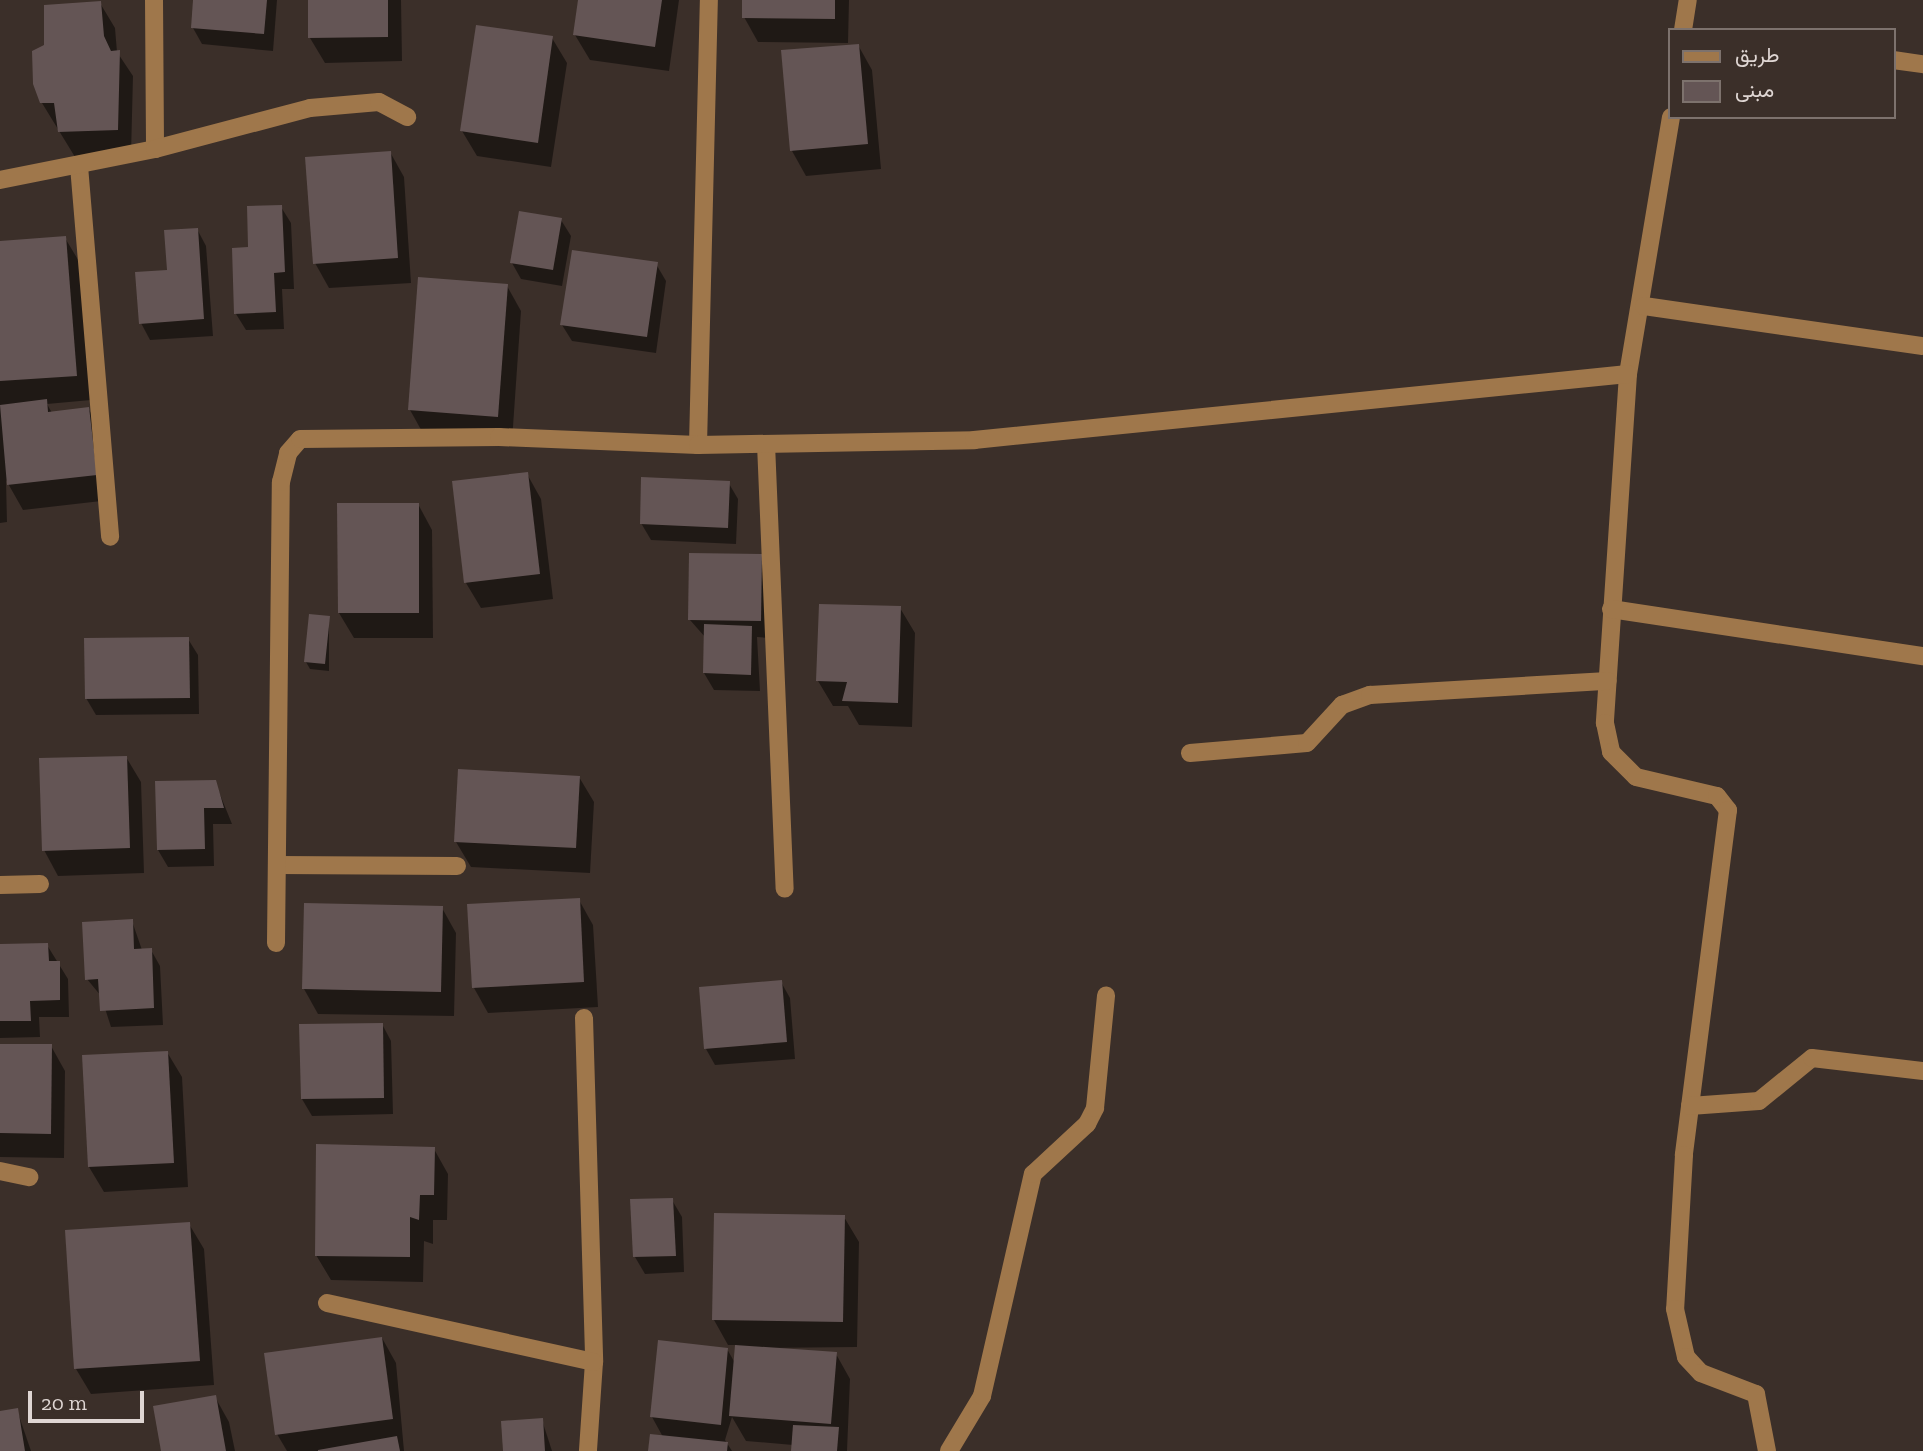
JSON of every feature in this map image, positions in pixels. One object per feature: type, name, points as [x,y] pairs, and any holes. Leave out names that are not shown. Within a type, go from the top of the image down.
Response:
[{"type":"street","points":[[154,0],[155,149]]},
{"type":"street","points":[[698,445],[709,0]]},
{"type":"street","points":[[1684,28],[1688,0]]},
{"type":"street","points":[[1895,60],[1923,64]]},
{"type":"street","points":[[0,180],[155,149],[310,108],[379,102],[407,117]]},
{"type":"street","points":[[1671,119],[1644,306],[1628,373],[1605,723],[1621,766],[1636,777],[1717,796],[1728,810],[1690,1107],[1678,1334],[1701,1373],[1756,1394],[1767,1451]]},
{"type":"street","points":[[79,166],[110,537]]},
{"type":"street","points":[[1644,306],[1921,346]]},
{"type":"street","points":[[276,943],[281,482],[288,453],[300,439],[499,437],[698,445],[974,440],[1628,373]]},
{"type":"street","points":[[766,444],[785,889]]},
{"type":"street","points":[[1611,609],[1923,656]]},
{"type":"street","points":[[1190,753],[1307,743],[1342,705],[1370,695],[1608,681]]},
{"type":"street","points":[[277,865],[457,866]]},
{"type":"street","points":[[0,885],[40,884]]},
{"type":"street","points":[[949,1451],[982,1396],[1033,1174],[1087,1124],[1095,1108],[1106,996]]},
{"type":"street","points":[[584,1018],[594,1362],[587,1451]]},
{"type":"street","points":[[1690,1107],[1759,1101],[1812,1058],[1923,1071]]},
{"type":"street","points":[[0,1171],[29,1177]]},
{"type":"street","points":[[327,1303],[594,1362]]},
{"type":"building","points":[[193,0],[267,0],[264,34],[191,28]]},
{"type":"building","points":[[308,0],[388,0],[388,37],[308,38]]},
{"type":"building","points":[[578,0],[662,0],[655,47],[573,35]]},
{"type":"building","points":[[742,0],[835,0],[835,19],[742,18]]},
{"type":"building","points":[[101,1],[104,36],[111,51],[120,50],[118,130],[58,132],[54,103],[40,103],[33,84],[32,51],[44,45],[44,5]]},
{"type":"building","points":[[476,25],[553,36],[538,143],[460,131]]},
{"type":"building","points":[[859,44],[868,144],[790,151],[781,50]]},
{"type":"building","points":[[391,151],[398,258],[313,264],[305,157]]},
{"type":"building","points":[[282,205],[285,272],[274,273],[276,312],[234,314],[232,248],[248,247],[247,206]]},
{"type":"building","points":[[519,211],[562,218],[553,270],[510,263]]},
{"type":"building","points":[[198,228],[204,319],[139,324],[135,272],[167,270],[164,230]]},
{"type":"building","points":[[66,236],[77,376],[0,381],[0,241]]},
{"type":"building","points":[[572,250],[658,262],[647,337],[560,325]]},
{"type":"building","points":[[418,277],[508,284],[498,417],[408,410]]},
{"type":"building","points":[[47,399],[48,412],[89,407],[97,475],[7,485],[0,405]]},
{"type":"building","points":[[528,472],[540,574],[464,583],[452,481]]},
{"type":"building","points":[[641,477],[730,481],[728,528],[640,524]]},
{"type":"building","points":[[337,503],[419,503],[419,613],[338,613]]},
{"type":"building","points":[[689,553],[762,554],[761,621],[688,620]]},
{"type":"building","points":[[819,604],[901,606],[898,703],[842,701],[847,682],[816,681]]},
{"type":"building","points":[[309,614],[330,616],[325,664],[304,662]]},
{"type":"building","points":[[704,624],[752,626],[751,675],[703,673]]},
{"type":"building","points":[[189,637],[190,698],[85,699],[84,638]]},
{"type":"building","points":[[127,756],[130,848],[42,851],[39,758]]},
{"type":"building","points":[[458,769],[580,776],[576,848],[454,842]]},
{"type":"building","points":[[216,780],[224,808],[204,808],[205,849],[157,850],[155,781]]},
{"type":"building","points":[[580,898],[584,982],[472,988],[467,904]]},
{"type":"building","points":[[304,903],[443,906],[441,992],[302,989]]},
{"type":"building","points":[[133,919],[134,949],[152,948],[154,1008],[100,1011],[98,979],[85,980],[82,922]]},
{"type":"building","points":[[48,943],[49,961],[60,961],[60,1000],[30,1001],[31,1021],[0,1021],[0,944]]},
{"type":"building","points":[[782,980],[787,1042],[704,1049],[699,987]]},
{"type":"building","points":[[383,1023],[384,1098],[301,1099],[299,1024]]},
{"type":"building","points":[[0,1044],[52,1044],[51,1134],[0,1133]]},
{"type":"building","points":[[168,1051],[174,1163],[88,1167],[82,1055]]},
{"type":"building","points":[[316,1144],[435,1147],[434,1195],[420,1195],[419,1220],[410,1217],[410,1257],[315,1256]]},
{"type":"building","points":[[673,1198],[676,1256],[633,1257],[630,1199]]},
{"type":"building","points":[[714,1213],[845,1215],[843,1322],[712,1320]]},
{"type":"building","points":[[190,1222],[200,1361],[74,1369],[65,1230]]},
{"type":"building","points":[[382,1337],[393,1419],[275,1435],[264,1353]]},
{"type":"building","points":[[658,1340],[728,1348],[721,1425],[650,1417]]},
{"type":"building","points":[[735,1345],[837,1352],[831,1424],[729,1416]]},
{"type":"building","points":[[216,1395],[226,1451],[161,1451],[153,1406]]},
{"type":"building","points":[[18,1408],[25,1451],[0,1451],[0,1411]]},
{"type":"building","points":[[543,1418],[545,1451],[503,1451],[501,1421]]},
{"type":"building","points":[[793,1425],[839,1427],[837,1451],[791,1451]]},
{"type":"building","points":[[650,1434],[728,1442],[727,1451],[648,1451]]},
{"type":"building","points":[[397,1436],[400,1451],[318,1451],[318,1450]]}]
